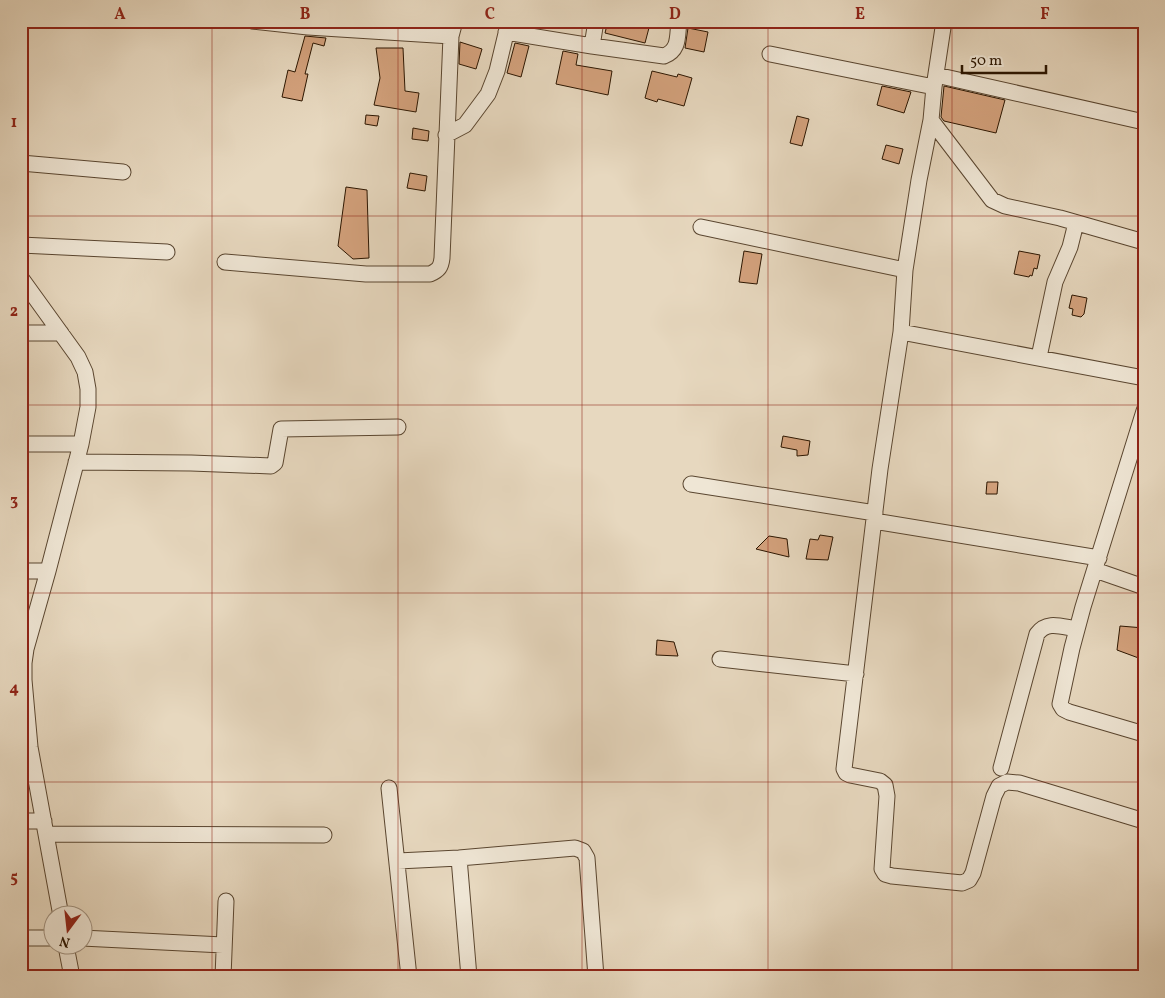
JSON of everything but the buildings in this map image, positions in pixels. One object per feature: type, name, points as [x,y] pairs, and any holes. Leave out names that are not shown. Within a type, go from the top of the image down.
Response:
[{"type":"street","points":[[252,21],[308,27],[451,36]]},
{"type":"street","points":[[225,262],[366,274],[430,274],[438,271],[442,266],[451,36],[455,21]]},
{"type":"street","points":[[592,46],[596,21]]},
{"type":"street","points":[[446,135],[465,125],[488,94],[497,71],[507,26],[592,46],[664,56],[671,53],[675,48],[679,21]]},
{"type":"street","points":[[944,21],[931,120],[919,180],[905,270],[901,332],[875,517],[844,769],[850,775],[880,781],[885,785],[887,790],[882,869],[885,874],[892,876],[962,883],[969,880],[973,873],[994,796],[999,786],[1007,782],[1039,788],[1144,822]]},
{"type":"street","points":[[770,54],[935,81],[1144,122]]},
{"type":"street","points":[[931,120],[992,200],[1006,206],[1076,222],[1144,242]]},
{"type":"street","points":[[21,163],[123,172]]},
{"type":"street","points":[[1039,357],[1055,282],[1070,247],[1076,222]]},
{"type":"street","points":[[701,227],[905,270]]},
{"type":"street","points":[[21,244],[167,252]]},
{"type":"street","points":[[21,278],[78,357],[85,372],[88,389],[88,407],[81,444],[26,649],[24,672],[24,701],[30,747],[59,906]]},
{"type":"street","points":[[901,332],[1144,378]]},
{"type":"street","points":[[21,333],[61,333]]},
{"type":"street","points":[[1144,411],[1117,493],[1077,629],[1060,704],[1063,709],[1069,712],[1144,734]]},
{"type":"street","points":[[76,462],[271,466],[275,463],[281,429],[398,427]]},
{"type":"street","points":[[21,444],[81,444]]},
{"type":"street","points":[[691,484],[875,517],[1097,564],[1144,587]]},
{"type":"street","points":[[21,571],[48,571]]},
{"type":"street","points":[[1001,768],[1037,634],[1041,627],[1049,625],[1077,629]]},
{"type":"street","points":[[720,659],[856,674]]},
{"type":"street","points":[[389,788],[409,977]]},
{"type":"street","points":[[21,820],[45,828],[324,835]]},
{"type":"street","points":[[398,861],[575,848],[583,851],[587,858],[596,977]]},
{"type":"street","points":[[459,858],[461,900],[469,977]]},
{"type":"street","points":[[223,977],[226,901]]},
{"type":"street","points":[[21,938],[42,938]]},
{"type":"street","points":[[92,938],[223,945]]},
{"type":"street","points":[[68,956],[72,977]]}]
